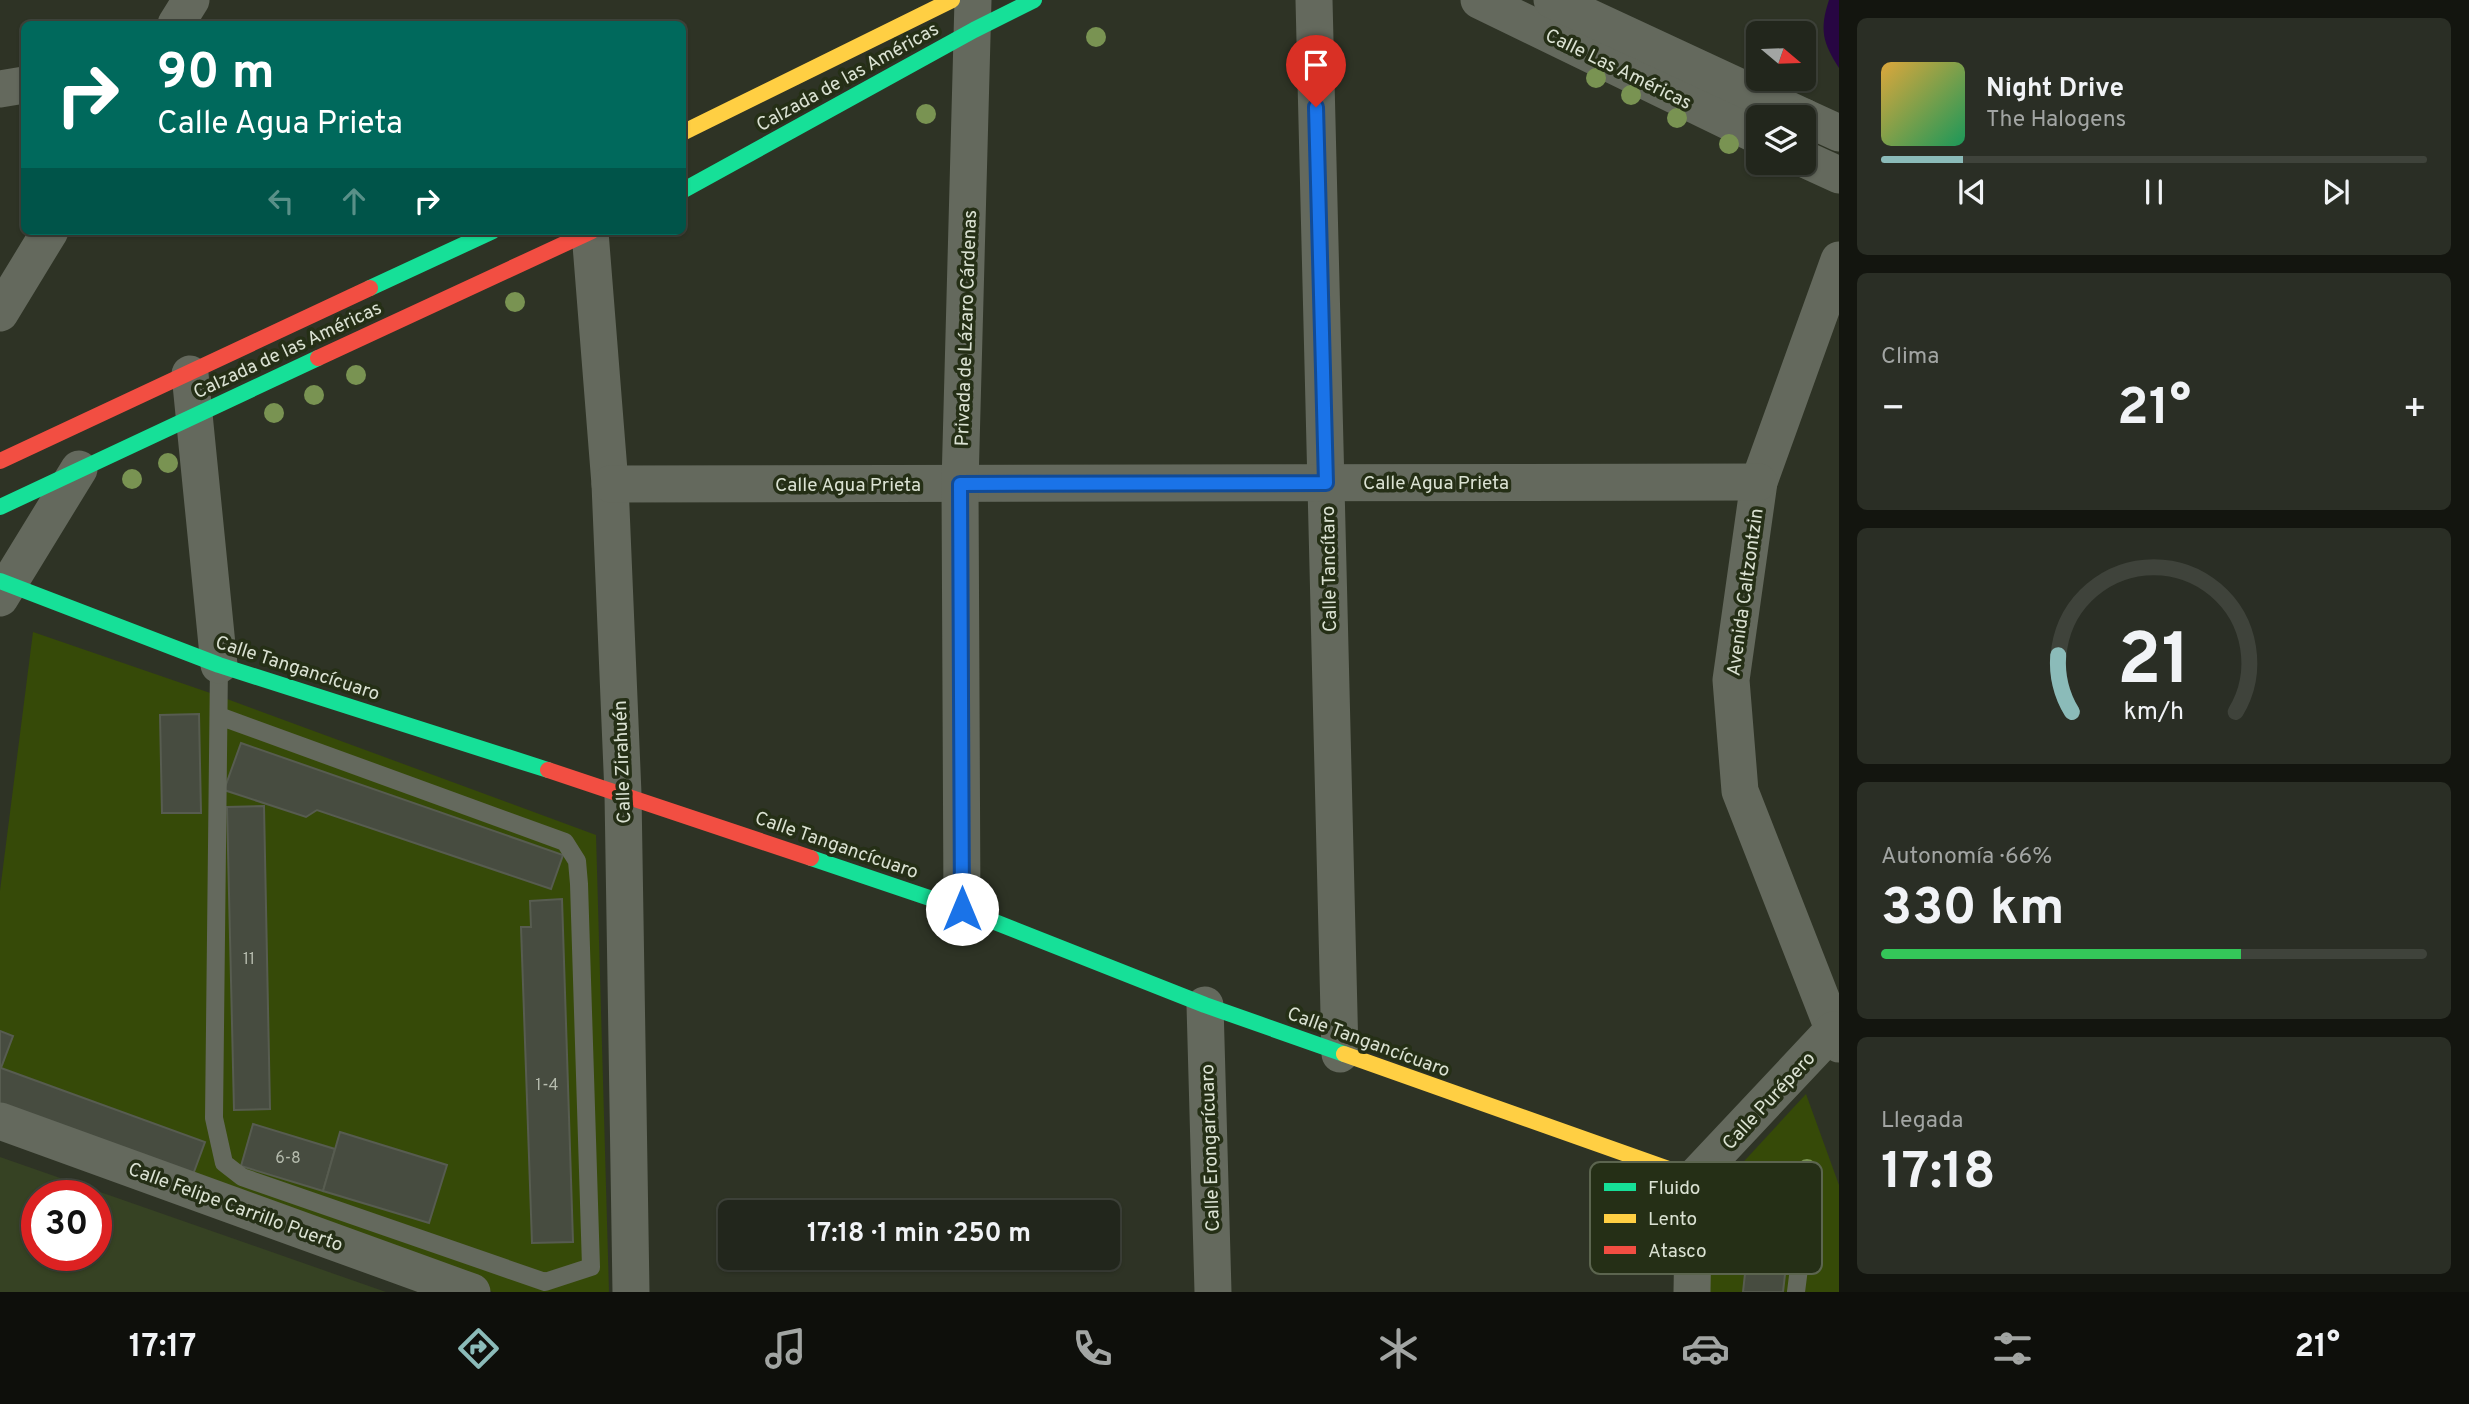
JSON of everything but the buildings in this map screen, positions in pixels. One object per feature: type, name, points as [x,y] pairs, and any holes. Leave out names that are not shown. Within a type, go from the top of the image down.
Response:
[{"type":"main road","name":"Calzada de las Américas","points":[[686,131],[952,0]]},
{"type":"main road","name":"Calzada de las Américas","points":[[686,189],[973,15],[1034,0]]},
{"type":"main road","name":"Calzada de las Américas","points":[[0,461],[484,235]]},
{"type":"main road","name":"Calzada de las Américas","points":[[0,508],[585,235]]},
{"type":"main road","name":"Calle Tangancícuaro","points":[[3,588],[219,665],[623,793],[962,909],[1205,1005],[1648,1162]]},
{"type":"street","points":[[178,21],[191,0]]},
{"type":"street","name":"Calle Tancítaro","points":[[1314,0],[1340,1054]]},
{"type":"street","name":"Calle Las Américas","points":[[1479,0],[1558,14],[1775,105]]},
{"type":"street","name":"Calle Las Américas","points":[[1558,14],[1746,128]]},
{"type":"street","name":"Privada de Lázaro Cárdenas","points":[[962,909],[960,484],[973,15]]},
{"type":"street","points":[[0,89],[21,86]]},
{"type":"street","name":"Calle Las Américas","points":[[1816,123],[1839,134]]},
{"type":"street","points":[[1816,165],[1839,176]]},
{"type":"street","points":[[0,313],[48,235]]},
{"type":"street","name":"Calle Zirahuén","points":[[591,235],[610,485],[623,793],[631,1292]]},
{"type":"street","name":"Avenida Caltzontzin","points":[[1835,283],[1759,482],[1731,680],[1740,791],[1836,1037]]},
{"type":"street","points":[[190,373],[192,417],[219,665]]},
{"type":"street","points":[[3,588],[79,469]]},
{"type":"street","name":"Calle Agua Prieta","points":[[610,485],[1759,482]]},
{"type":"street","name":"Calle Erongarícuaro","points":[[1205,1005],[1213,1292]]},
{"type":"street","name":"Calle Purépero","points":[[1710,1162],[1836,1037]]},
{"type":"street","name":"Calle Felipe Carrillo Puerto","points":[[0,1121],[472,1292]]},
{"type":"street","points":[[1692,1274],[1692,1292]]},
{"type":"lane","points":[[219,665],[214,1118],[223,1163],[242,1177],[545,1282],[591,1267],[578,861],[565,842],[219,716]]},
{"type":"lane","points":[[1796,1292],[1798,1274]]},
{"type":"shaded area","points":[[1829,0],[1839,0],[1839,68],[1824,36],[1824,20]]},
{"type":"shaded area","points":[[0,1157],[66,1180],[21,1180],[21,1271],[112,1271],[112,1196],[386,1292],[0,1292]]},
{"type":"green space","points":[[33,632],[219,696],[596,835],[609,1292],[493,1292],[0,1110],[0,891]]},
{"type":"green space","points":[[1806,1094],[1839,1185],[1839,1292],[1698,1292],[1698,1274],[1822,1274],[1822,1162],[1743,1162]]},
{"type":"traffic: fast","points":[[686,189],[974,30],[1034,0]]},
{"type":"traffic: fast","points":[[370,288],[484,235]]},
{"type":"traffic: fast","points":[[0,507],[318,358]]},
{"type":"traffic: fast","points":[[0,581],[219,665],[548,770]]},
{"type":"traffic: fast","points":[[811,858],[962,909],[1205,1005],[1344,1054]]},
{"type":"traffic: slow","points":[[686,131],[952,0]]},
{"type":"traffic: slow","points":[[1344,1054],[1649,1162]]},
{"type":"traffic: jam","points":[[318,358],[583,235]]},
{"type":"traffic: jam","points":[[0,461],[370,288]]},
{"type":"traffic: jam","points":[[548,770],[811,858]]},
{"type":"route","points":[[962,909],[960,484],[1326,483],[1316,107]]}]
